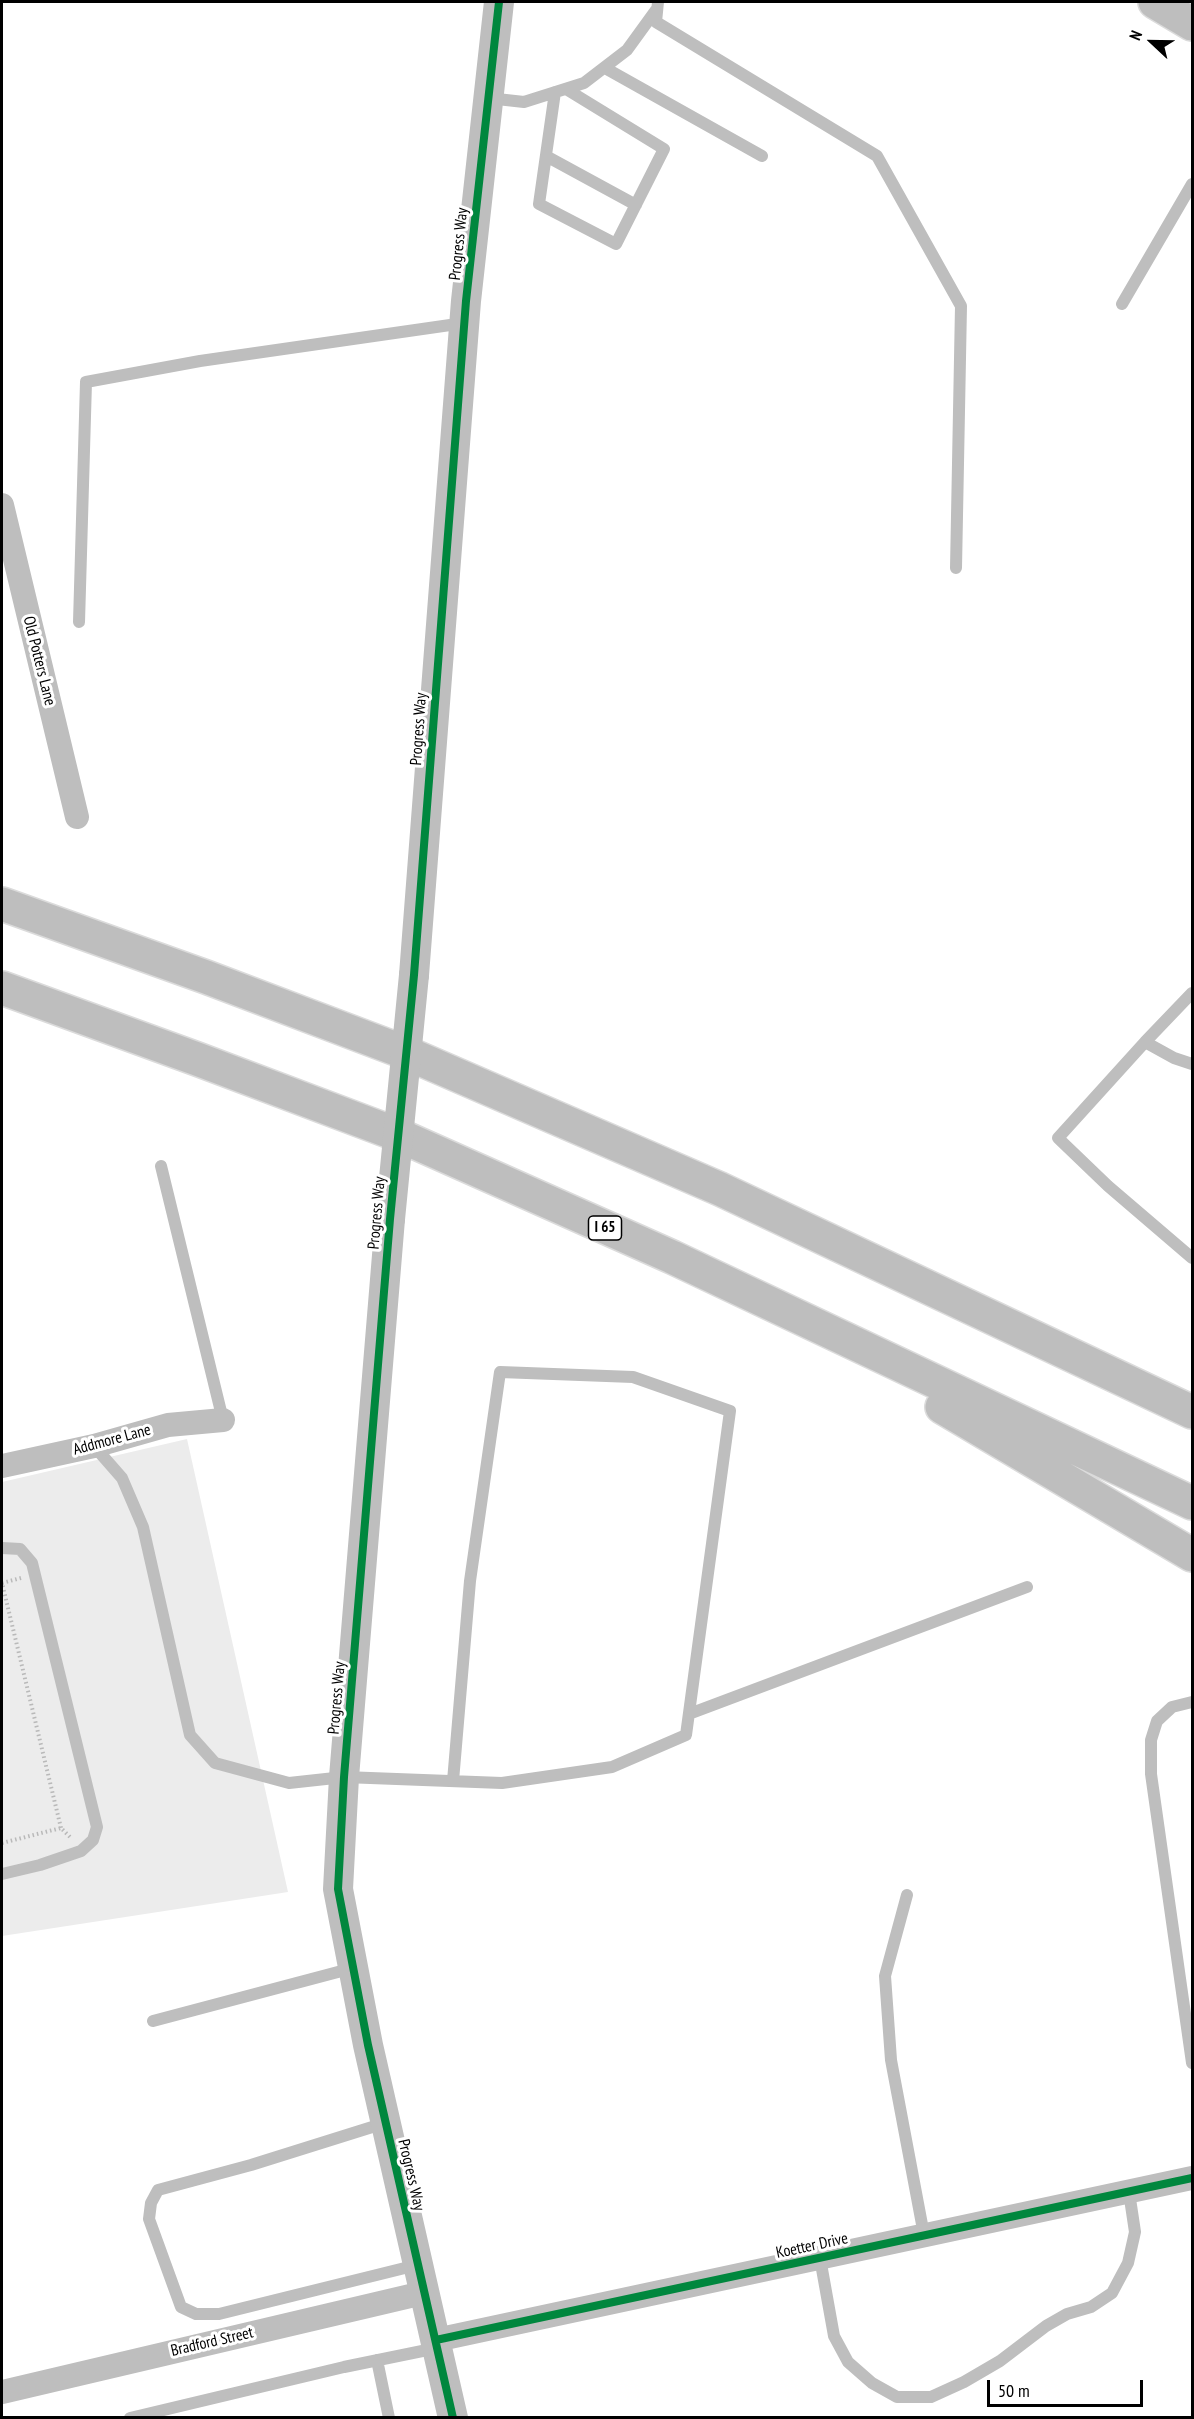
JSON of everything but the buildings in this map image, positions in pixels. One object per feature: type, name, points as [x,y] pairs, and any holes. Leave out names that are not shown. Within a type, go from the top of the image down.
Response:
[{"type":"main road","points":[[1155,2],[1192,24]]},
{"type":"main road","points":[[2,904],[206,977],[404,1052],[720,1189],[1192,1412]]},
{"type":"main road","name":"I 65","points":[[2,988],[396,1134],[672,1257],[1192,1503]]},
{"type":"main road","points":[[749,1294],[1192,1555]]},
{"type":"street","name":"Progress Way","points":[[453,2418],[385,2123],[338,1889],[344,1777],[390,1219],[414,975],[465,323],[499,2]]},
{"type":"street","name":"Old Potters Lane","points":[[2,505],[77,817]]},
{"type":"street","name":"Addmore Lane","points":[[2,1466],[94,1446],[168,1425],[223,1420]]},
{"type":"street","name":"Koetter Drive","points":[[437,2344],[924,2235],[1192,2178]]},
{"type":"street","name":"Bradford Street","points":[[2,2392],[420,2279]]},
{"type":"lane","points":[[488,98],[524,102],[584,83],[627,50],[658,5]]},
{"type":"lane","points":[[658,5],[656,22],[877,156],[961,306],[956,568]]},
{"type":"lane","points":[[605,68],[762,156]]},
{"type":"lane","points":[[560,91],[664,149],[616,244],[539,204],[546,156],[560,91]]},
{"type":"lane","points":[[546,156],[636,205]]},
{"type":"lane","points":[[1122,304],[1192,184]]},
{"type":"lane","points":[[79,622],[86,382],[200,361],[465,323]]},
{"type":"lane","points":[[1192,993],[1058,1138],[1108,1186],[1192,1258]]},
{"type":"lane","points":[[1145,1042],[1174,1058],[1192,1064]]},
{"type":"lane","points":[[161,1166],[223,1420]]},
{"type":"lane","points":[[94,1446],[122,1478],[143,1527],[190,1735],[215,1763],[289,1783],[344,1777],[502,1783],[612,1767],[686,1735],[730,1411],[633,1377],[500,1372],[471,1581],[453,1781]]},
{"type":"lane","points":[[2,1548],[20,1549],[32,1563],[97,1827],[93,1840],[84,1848],[40,1865],[2,1874]]},
{"type":"lane","points":[[689,1714],[1027,1587]]},
{"type":"lane","points":[[1192,1702],[1172,1707],[1157,1721],[1151,1740],[1151,1774],[1192,2063]]},
{"type":"lane","points":[[907,1894],[885,1976],[891,2060],[924,2235]]},
{"type":"lane","points":[[153,2021],[353,1968]]},
{"type":"lane","points":[[385,2123],[250,2165],[158,2190],[151,2203],[149,2219],[181,2307],[196,2314],[219,2314],[420,2279]]},
{"type":"lane","points":[[820,2258],[834,2336],[848,2362],[872,2383],[897,2397],[931,2397],[964,2382],[1000,2361],[1046,2326],[1067,2314],[1091,2307],[1112,2292],[1128,2263],[1135,2232],[1129,2192]]},
{"type":"lane","points":[[130,2418],[437,2344]]},
{"type":"lane","points":[[377,2360],[389,2418]]},
{"type":"path","points":[[34,1575],[2,1583],[62,1828],[84,1848]]},
{"type":"path","points":[[2,1843],[62,1828]]},
{"type":"shaded area","points":[[187,1439],[288,1892],[2,1936],[2,1482]]},
{"type":"cycle path","points":[[453,2418],[368,2045],[338,1889],[344,1777],[390,1219],[414,975],[466,301],[499,2]]},
{"type":"cycle path","points":[[436,2340],[1192,2178]]}]
